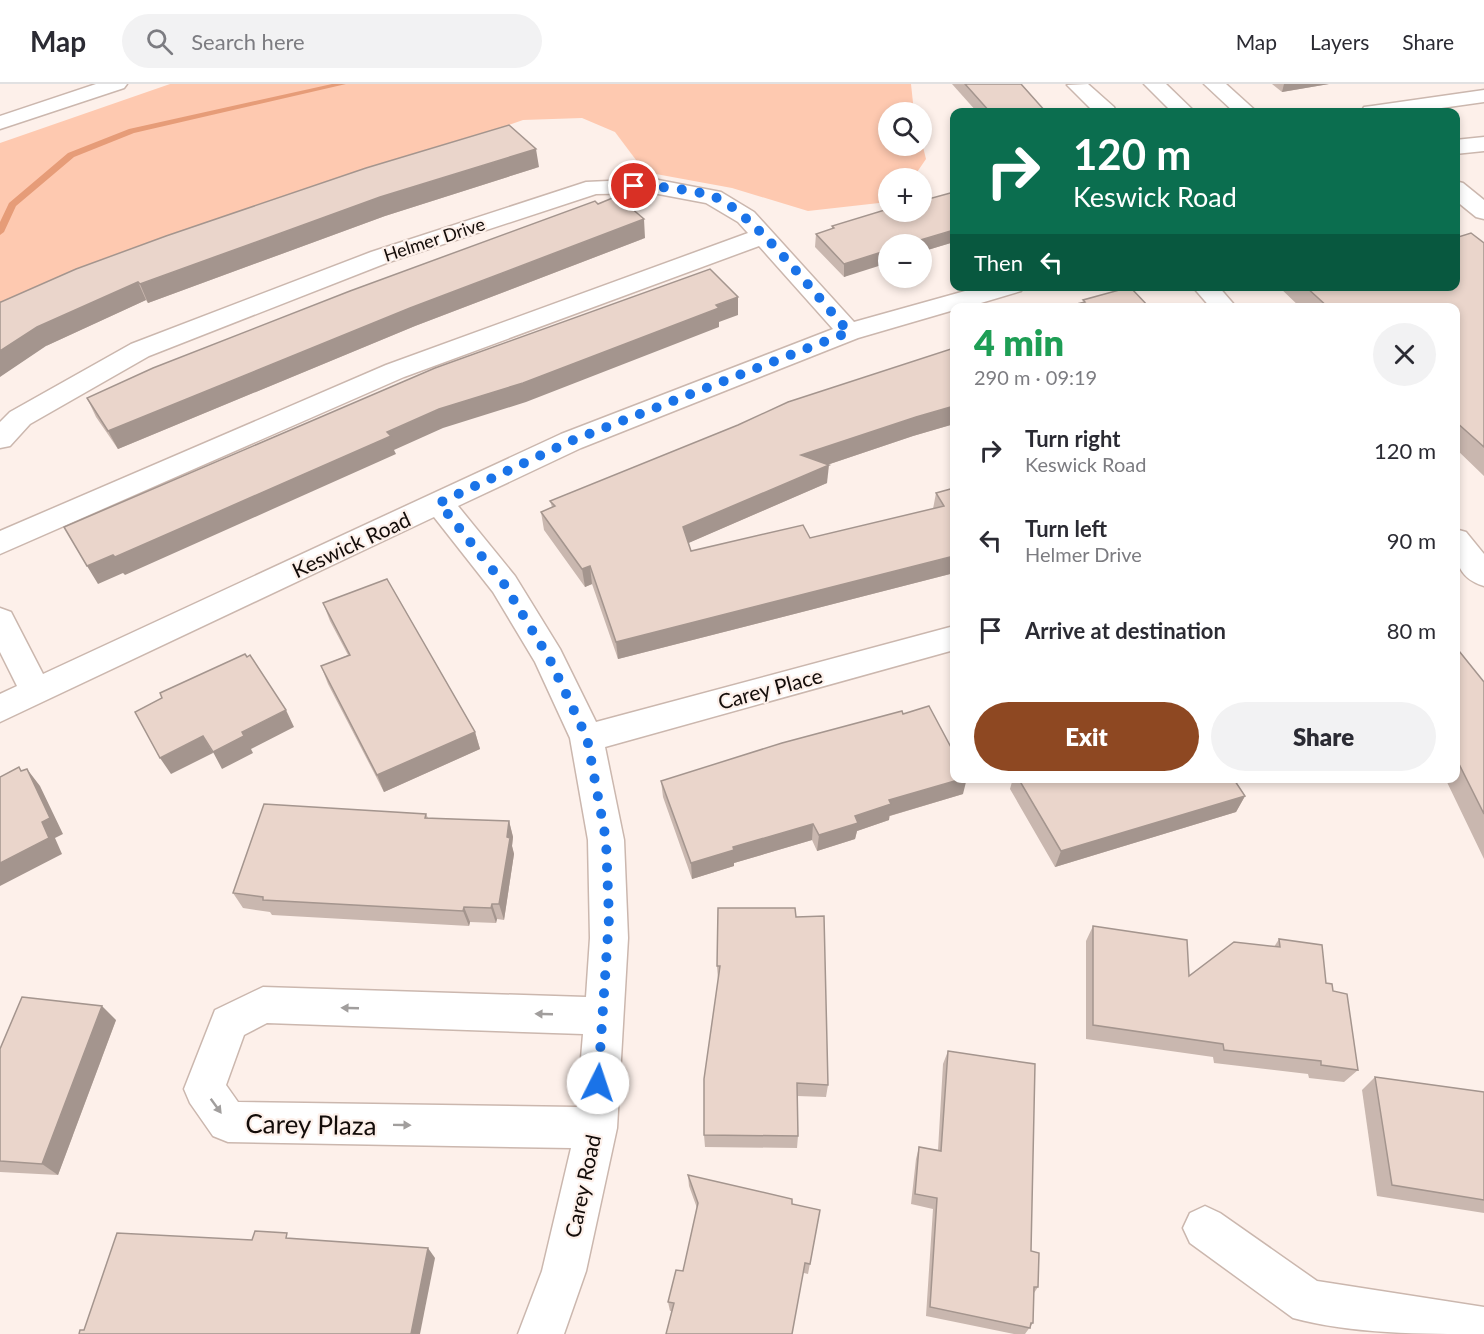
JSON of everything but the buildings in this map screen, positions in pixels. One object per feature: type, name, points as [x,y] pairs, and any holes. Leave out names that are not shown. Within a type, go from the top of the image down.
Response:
[{"type":"street","points":[[0,123],[117,84]]},
{"type":"street","points":[[1154,84],[1180,108]]},
{"type":"street","points":[[1214,84],[1241,108]]},
{"type":"street","points":[[1077,85],[1102,108]]},
{"type":"street","points":[[1400,108],[1484,96]]},
{"type":"street","points":[[1460,146],[1484,144]]},
{"type":"street","name":"Helmer Drive","points":[[0,439],[20,418],[78,383],[140,350],[380,257],[594,187],[653,186],[713,196],[746,217],[849,332]]},
{"type":"street","points":[[0,543],[394,371],[763,236]]},
{"type":"street","name":"Keswick Road","points":[[952,303],[994,291]]},
{"type":"street","points":[[1209,291],[1220,303]]},
{"type":"street","name":"Keswick Road","points":[[0,709],[571,441],[849,332],[950,303]]},
{"type":"street","name":"Carey Road","points":[[439,503],[504,584],[549,658],[587,738],[606,840],[609,938],[596,1128],[564,1271],[541,1334]]},
{"type":"street","points":[[1460,546],[1484,575]]},
{"type":"street","points":[[0,620],[36,692]]},
{"type":"street","name":"Carey Place","points":[[587,738],[950,639]]},
{"type":"street","name":"Carey Plaza","points":[[596,1128],[228,1122],[204,1089],[229,1023],[263,1005],[603,1016]]},
{"type":"street","points":[[1205,1228],[1309,1302],[1484,1330]]},
{"type":"shaded area","points":[[170,84],[911,84],[913,102],[878,102],[878,156],[925,156],[926,159],[920,168],[878,168],[878,203],[808,211],[732,188],[645,172],[615,132],[582,118],[523,120],[0,307],[0,143]]},
{"type":"waterway","points":[[0,232],[12,205],[71,155],[132,131],[342,84]]},
{"type":"route","points":[[598,1083],[609,918],[606,840],[587,738],[549,658],[504,584],[439,503],[571,441],[696,390],[849,332],[746,217],[713,196],[653,186],[634,186]]}]
